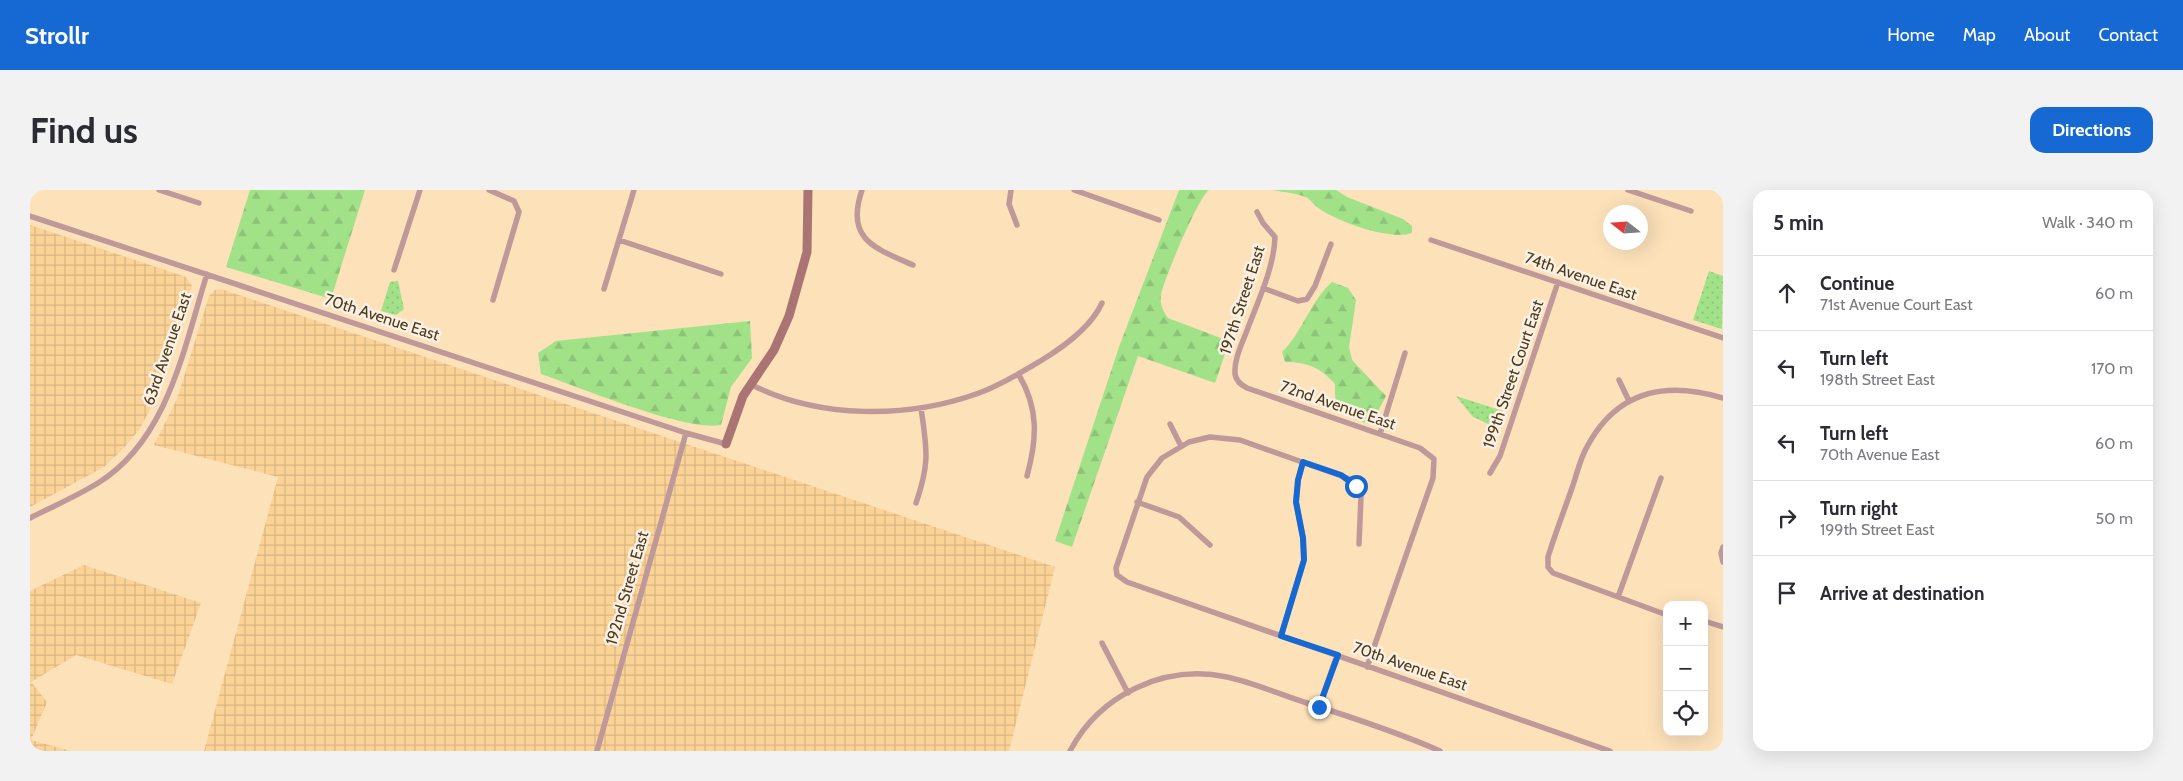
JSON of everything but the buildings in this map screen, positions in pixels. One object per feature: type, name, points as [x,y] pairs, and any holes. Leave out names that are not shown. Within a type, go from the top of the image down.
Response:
[{"type":"street","points":[[159,190],[200,203]]},
{"type":"street","points":[[394,270],[420,190]]},
{"type":"street","points":[[489,190],[506,196],[514,201],[518,207],[518,217],[493,300]]},
{"type":"street","points":[[604,289],[634,190]]},
{"type":"street","points":[[726,444],[750,384],[774,350],[794,300],[808,242],[808,190]]},
{"type":"street","points":[[862,190],[856,211],[859,228],[863,236],[879,250],[913,265]]},
{"type":"street","points":[[1011,190],[1009,204],[1017,225]]},
{"type":"street","points":[[1074,190],[1159,220]]},
{"type":"street","points":[[1628,190],[1691,211]]},
{"type":"street","name":"197th Street East","points":[[1235,372],[1237,358],[1273,254],[1275,237],[1262,223],[1257,212]]},
{"type":"street","name":"70th Avenue East","points":[[30,216],[686,434],[726,444]]},
{"type":"street","points":[[619,240],[721,274]]},
{"type":"street","name":"74th Avenue East","points":[[1431,240],[1723,338]]},
{"type":"street","points":[[1262,288],[1298,301],[1308,297],[1315,286],[1331,244]]},
{"type":"street","name":"63rd Avenue East","points":[[30,518],[98,483],[120,465],[147,434],[168,396],[207,274]]},
{"type":"street","name":"199th Street Court East","points":[[1490,473],[1500,456],[1558,282]]},
{"type":"street","points":[[750,384],[797,402],[840,410],[878,411],[921,408],[980,392],[1019,375],[1056,352],[1078,333],[1097,314],[1102,303]]},
{"type":"street","points":[[1380,434],[1405,353]]},
{"type":"street","name":"72nd Avenue East","points":[[1235,372],[1237,381],[1246,388],[1420,448],[1431,456],[1434,462],[1433,478],[1367,667]]},
{"type":"street","points":[[1019,375],[1028,393],[1035,416],[1035,445],[1027,476]]},
{"type":"street","points":[[1619,380],[1629,401]]},
{"type":"street","points":[[1663,614],[1549,570],[1548,557],[1584,453],[1605,420],[1629,401],[1647,393],[1667,389],[1703,392],[1723,398]]},
{"type":"street","points":[[916,503],[924,478],[927,458],[921,408]]},
{"type":"street","points":[[1170,424],[1181,446]]},
{"type":"street","name":"192nd Street East","points":[[597,751],[686,434]]},
{"type":"street","points":[[1210,545],[1179,517],[1137,502],[1147,477],[1162,458],[1181,446],[1203,438],[1228,437],[1350,479],[1360,491],[1362,506],[1358,544]]},
{"type":"street","points":[[1281,636],[1304,560],[1303,538],[1296,502],[1298,480],[1303,462]]},
{"type":"street","points":[[1618,597],[1661,478]]},
{"type":"street","name":"70th Avenue East","points":[[1137,502],[1116,568],[1117,575],[1122,580],[1610,751]]},
{"type":"street","points":[[1723,547],[1721,553],[1723,562]]},
{"type":"street","points":[[1708,622],[1723,626]]},
{"type":"street","points":[[1102,643],[1128,693]]},
{"type":"street","points":[[1319,707],[1338,655]]},
{"type":"street","points":[[1070,751],[1089,722],[1106,706],[1128,693],[1161,678],[1184,674],[1204,674],[1243,681],[1440,751]]},
{"type":"shaded area","points":[[30,225],[186,277],[192,286],[157,397],[139,430],[104,467],[30,507]]},
{"type":"shaded area","points":[[221,289],[1055,567],[1009,751],[204,751],[278,477],[154,445],[177,399],[209,296],[215,290]]},
{"type":"shaded area","points":[[84,565],[201,603],[172,684],[76,655],[31,682],[47,702],[31,740],[71,751],[30,751],[30,591]]},
{"type":"green space","points":[[250,190],[365,190],[331,299],[226,267]]},
{"type":"green space","points":[[1179,190],[1209,190],[1197,207],[1174,258],[1163,288],[1161,305],[1168,318],[1226,340],[1226,351],[1215,383],[1138,356],[1072,547],[1055,541],[1119,347]]},
{"type":"green space","points":[[1272,190],[1336,190],[1347,197],[1403,219],[1412,226],[1412,233],[1402,235],[1390,234],[1363,228],[1336,218],[1317,207],[1306,197]]},
{"type":"green space","points":[[1709,271],[1723,276],[1722,329],[1693,320]]},
{"type":"green space","points":[[398,281],[404,309],[396,315],[381,311],[390,282]]},
{"type":"green space","points":[[1332,282],[1348,288],[1356,300],[1349,347],[1352,360],[1386,396],[1372,423],[1368,424],[1341,412],[1336,402],[1335,384],[1330,378],[1313,367],[1301,363],[1285,362],[1282,352],[1296,335],[1318,298]]},
{"type":"green space","points":[[750,321],[752,358],[731,387],[721,425],[683,422],[605,398],[541,374],[538,353],[556,341]]},
{"type":"green space","points":[[1456,396],[1503,411],[1497,428],[1473,417]]},
{"type":"route","points":[[1319,707],[1338,655],[1281,636],[1304,560],[1303,538],[1296,511],[1298,480],[1303,462],[1350,479],[1356,486]]}]
